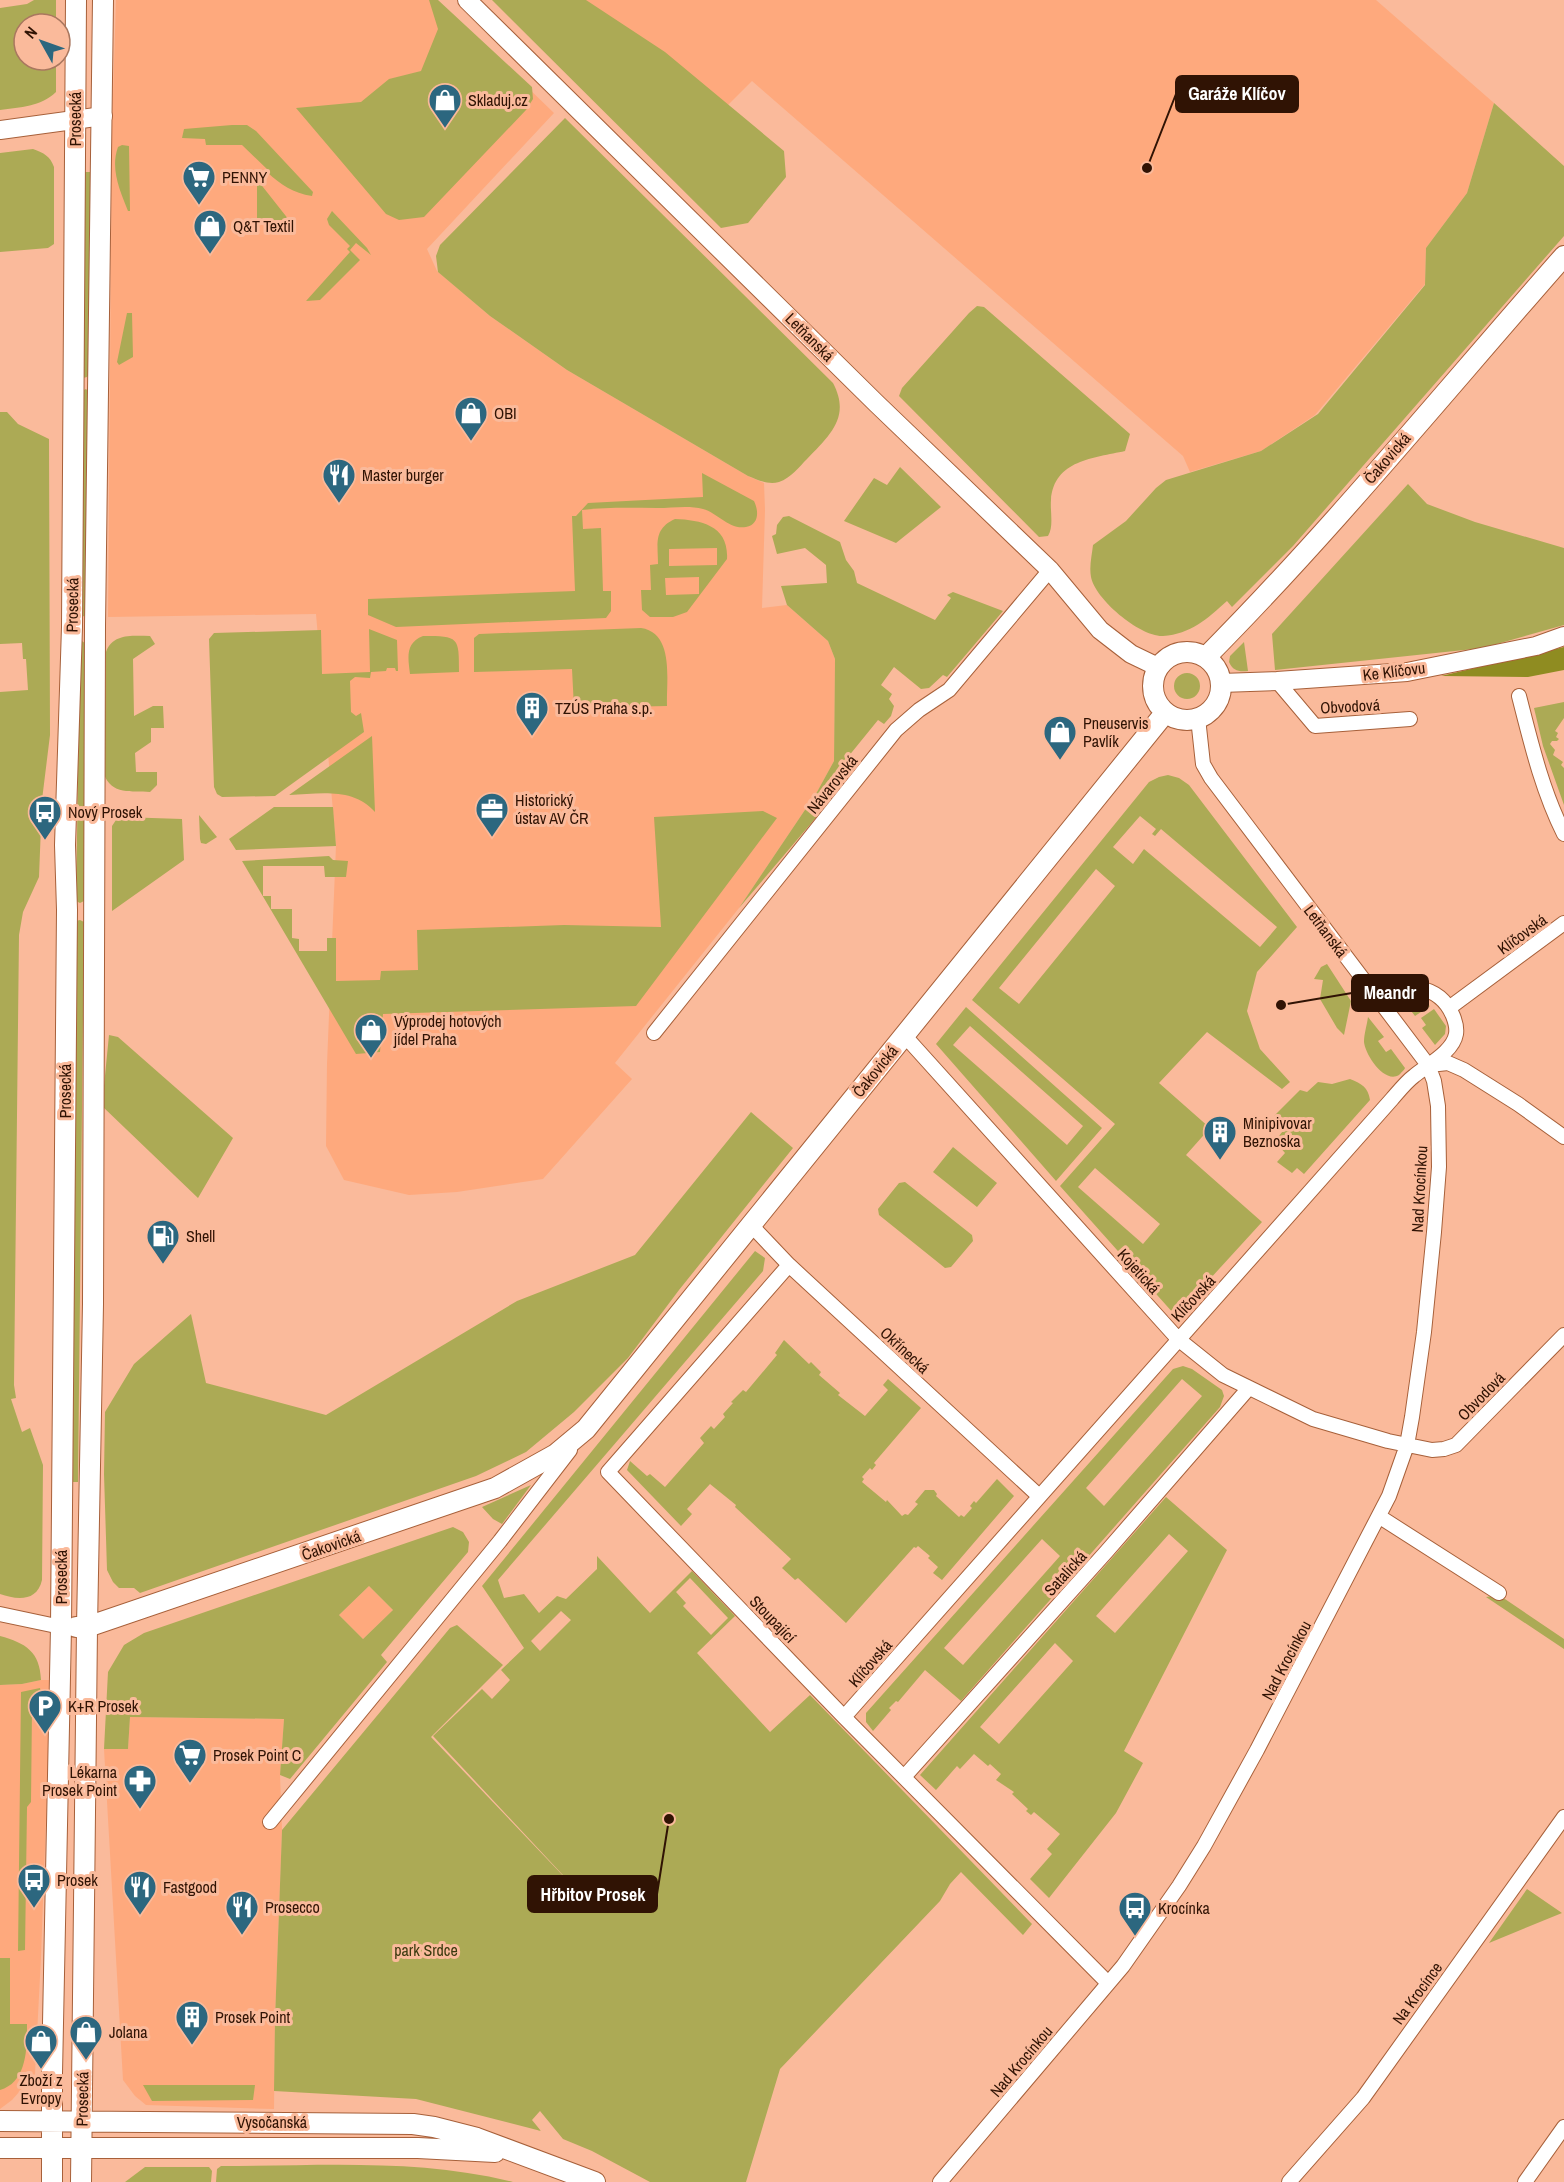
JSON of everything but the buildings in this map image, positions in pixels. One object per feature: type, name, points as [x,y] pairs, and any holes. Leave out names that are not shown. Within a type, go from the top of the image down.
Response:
[{"type":"main road","name":"Prosecká","points":[[52,2182],[61,1627],[67,910],[65,845],[72,627],[76,0]]},
{"type":"main road","name":"Prosecká","points":[[81,2182],[93,1292],[95,626],[103,0]]},
{"type":"main road","name":"Čakovická","points":[[1206,657],[1322,533],[1564,256]]},
{"type":"main road","points":[[1196,652],[1206,657],[1219,672],[1221,694],[1208,713],[1198,718],[1176,719],[1165,712],[1154,697],[1152,687],[1158,667],[1165,658],[1175,653],[1196,652]]},
{"type":"main road","name":"Čakovická","points":[[61,1627],[87,1627],[495,1488],[556,1454],[586,1429],[1165,712]]},
{"type":"main road","name":"Vysočanská","points":[[0,2121],[413,2124],[477,2138],[595,2182]]},
{"type":"main road","name":"Vysočanská","points":[[0,2148],[418,2148],[505,2153],[539,2160]]},
{"type":"street","name":"Letňanská","points":[[467,0],[1050,570],[1100,630],[1131,654],[1158,667]]},
{"type":"street","points":[[0,130],[102,116]]},
{"type":"street","name":"Návarovská","points":[[654,1033],[896,730],[919,710],[949,690],[1050,570]]},
{"type":"street","name":"Ke Klíčovu","points":[[1221,683],[1407,672],[1536,646],[1564,636]]},
{"type":"street","name":"Obvodová","points":[[1277,681],[1315,726],[1410,719]]},
{"type":"street","points":[[1519,696],[1536,763],[1551,809],[1564,834]]},
{"type":"street","name":"Letňanská","points":[[1198,718],[1203,764],[1211,778],[1428,1065]]},
{"type":"street","name":"Klíčovská","points":[[844,1717],[1392,1099],[1412,1077],[1448,1048],[1456,1034],[1455,1022],[1449,1008],[1564,923]]},
{"type":"street","points":[[1373,994],[1398,986],[1417,987],[1435,995],[1449,1008]]},
{"type":"street","name":"Kojetická","points":[[904,1035],[1178,1339],[1222,1376],[1313,1419],[1407,1445]]},
{"type":"street","points":[[1428,1065],[1448,1063],[1464,1070],[1518,1104],[1564,1137]]},
{"type":"street","name":"Nad Krocínkou","points":[[939,2182],[1108,1983],[1157,1919],[1204,1846],[1380,1517],[1407,1445],[1424,1332],[1439,1167],[1438,1106],[1434,1081],[1428,1065]]},
{"type":"street","name":"Okřínecká","points":[[751,1225],[789,1265],[1039,1496]]},
{"type":"street","name":"Stoupající","points":[[789,1265],[608,1472],[844,1717],[1108,1983]]},
{"type":"street","name":"Obvodová","points":[[1407,1445],[1432,1450],[1456,1445],[1564,1335]]},
{"type":"street","name":"Satalická","points":[[903,1777],[1107,1551],[1248,1389]]},
{"type":"street","name":"Čakovická","points":[[270,1822],[500,1541],[586,1429]]},
{"type":"street","points":[[1380,1517],[1499,1593]]},
{"type":"street","points":[[0,1614],[61,1627]]},
{"type":"street","name":"Na Krocínce","points":[[1289,2182],[1363,2098],[1564,1817]]},
{"type":"street","points":[[1525,2182],[1564,2127]]},
{"type":"shaded area","points":[[116,0],[437,0],[554,113],[427,249],[437,271],[490,316],[567,370],[748,476],[764,483],[762,608],[787,605],[828,641],[835,659],[834,761],[817,792],[739,908],[615,1063],[632,1079],[543,1179],[457,1192],[409,1195],[344,1180],[326,1146],[336,846],[316,614],[108,617],[112,130]]},
{"type":"shaded area","points":[[578,0],[1376,0],[1494,103],[1467,193],[1426,248],[1425,284],[1315,415],[1261,451],[1190,472],[1183,456],[752,81],[728,105]]},
{"type":"shaded area","points":[[1564,647],[1564,670],[1528,677],[1441,676]]},
{"type":"shaded area","points":[[369,1586],[393,1610],[363,1639],[339,1615]]},
{"type":"shaded area","points":[[51,1680],[35,2074],[12,2100],[0,2109],[0,1685]]},
{"type":"shaded area","name":"Prosek Point","points":[[130,1717],[284,1719],[280,1775],[282,1830],[274,2109],[146,2105],[135,2096],[123,2080],[104,1749],[128,1749]]},
{"type":"green space","points":[[34,0],[56,0],[56,12],[12,12],[12,72],[56,72],[56,92],[37,103],[0,110],[0,8],[27,4]]},
{"type":"green space","points":[[429,0],[438,0],[532,87],[533,99],[526,110],[424,217],[399,220],[386,214],[296,108],[361,102],[389,79],[421,71],[438,29]]},
{"type":"green space","points":[[492,0],[586,0],[665,52],[784,151],[786,177],[748,223],[721,228]]},
{"type":"green space","points":[[1494,103],[1564,166],[1564,236],[1293,546],[1232,607],[1227,601],[1198,624],[1173,635],[1153,635],[1131,624],[1109,606],[1094,586],[1090,569],[1093,545],[1126,521],[1166,480],[1261,451],[1318,414],[1425,285],[1426,248],[1467,193]]},
{"type":"green space","points":[[565,118],[833,383],[840,406],[835,425],[823,442],[787,478],[771,483],[748,476],[567,370],[490,316],[438,272],[436,256],[440,245]]},
{"type":"green space","points":[[247,125],[256,131],[313,192],[312,196],[293,191],[277,181],[242,145],[206,145],[205,139],[182,138],[184,129]]},
{"type":"green space","points":[[129,146],[130,211],[122,196],[116,172],[116,155],[118,147]]},
{"type":"green space","points":[[33,149],[46,155],[54,167],[54,244],[48,248],[0,252],[0,153]]},
{"type":"green space","points":[[84,172],[91,172],[89,374],[83,378]]},
{"type":"green space","points":[[257,182],[259,182],[289,220],[257,220]]},
{"type":"green space","points":[[332,211],[371,255],[356,243],[350,250],[360,260],[320,300],[306,301],[350,252],[347,249],[350,246],[329,225],[327,219]]},
{"type":"green space","points":[[977,306],[984,307],[1130,434],[1125,451],[1078,463],[1059,476],[1051,500],[1051,523],[1048,536],[1039,537],[899,396],[902,388]]},
{"type":"green space","points":[[127,313],[132,313],[133,357],[119,365],[117,362]]},
{"type":"green space","points":[[86,389],[89,392],[86,615],[82,617],[79,614],[82,391]]},
{"type":"green space","points":[[0,412],[7,412],[18,424],[49,439],[50,735],[42,800],[39,877],[23,912],[19,935],[14,1385],[16,1398],[11,1399],[22,1432],[30,1428],[43,1465],[42,1580],[36,1592],[26,1598],[0,1594],[0,692],[28,690],[26,659],[23,659],[22,643],[0,644]]},
{"type":"green space","points":[[900,467],[941,507],[896,543],[844,521],[874,478],[887,485]]},
{"type":"green space","points":[[702,473],[754,501],[757,509],[756,521],[746,527],[734,526],[708,511],[692,507],[582,510],[583,529],[601,528],[603,591],[611,591],[611,611],[606,618],[396,627],[368,615],[368,599],[575,591],[572,516],[576,516],[588,503],[703,497]]},
{"type":"green space","points":[[1408,484],[1427,504],[1475,522],[1564,548],[1564,625],[1483,648],[1275,670],[1272,634]]},
{"type":"green space","points":[[789,516],[840,542],[846,560],[854,571],[857,583],[935,620],[951,598],[947,595],[953,592],[1003,611],[947,677],[943,675],[929,688],[921,689],[894,667],[881,685],[892,694],[889,699],[894,706],[891,716],[884,724],[878,720],[809,805],[819,814],[739,908],[817,792],[834,761],[835,659],[828,641],[787,605],[781,586],[827,583],[826,565],[805,548],[777,554],[772,536],[776,534],[777,525],[783,517]]},
{"type":"green space","points":[[675,519],[695,521],[712,527],[724,539],[727,559],[687,612],[673,617],[650,617],[642,610],[641,590],[651,590],[650,565],[658,564],[658,538],[663,527]],"holes":[[[717,548],[717,565],[669,566],[669,549]],[[699,577],[699,594],[666,595],[665,578]]]},
{"type":"green space","points":[[641,628],[652,632],[664,649],[667,706],[574,708],[572,669],[474,672],[474,638],[479,634]]},
{"type":"green space","points":[[369,629],[397,640],[398,671],[395,668],[387,668],[386,671],[371,672],[370,678],[355,677],[350,681],[351,712],[356,716],[361,713],[364,732],[275,796],[222,797],[217,794],[214,787],[209,639],[214,633],[321,630],[322,674],[370,672]]},
{"type":"green space","points":[[150,636],[155,644],[133,659],[134,716],[153,706],[163,706],[164,728],[151,728],[151,742],[135,753],[136,772],[157,772],[157,785],[150,792],[117,789],[107,781],[104,774],[106,652],[113,641],[124,637]]},
{"type":"green space","points":[[423,636],[444,637],[454,641],[457,645],[459,672],[410,674],[408,657],[410,647]]},
{"type":"green space","points":[[82,641],[86,644],[84,901],[80,903],[76,901],[80,645]]},
{"type":"green space","points":[[1244,642],[1248,671],[1239,671],[1234,669],[1229,662],[1230,656]]},
{"type":"green space","points":[[1187,673],[1196,677],[1200,686],[1196,695],[1187,699],[1178,695],[1174,686],[1178,677]]},
{"type":"green space","points":[[1564,702],[1564,718],[1555,731],[1559,739],[1550,744],[1555,750],[1553,755],[1563,762],[1561,765],[1564,768],[1564,805],[1543,746],[1534,708]]},
{"type":"green space","points":[[372,736],[375,812],[366,804],[346,795],[324,793],[289,795]]},
{"type":"green space","points":[[1168,775],[1179,778],[1189,785],[1297,927],[1257,972],[1247,1011],[1260,1049],[1290,1082],[1282,1089],[1207,1032],[1159,1083],[1210,1128],[1186,1155],[1262,1222],[1177,1315],[1060,1186],[1115,1124],[972,1000],[1149,782]],"holes":[[[1140,816],[1156,829],[1152,834],[1155,836],[1161,829],[1277,927],[1260,947],[1144,849],[1133,864],[1113,847]],[[1096,869],[1115,886],[1019,1004],[999,988]],[[1095,1168],[1160,1224],[1143,1244],[1078,1187]]]},
{"type":"green space","points":[[274,807],[333,807],[336,846],[236,850],[229,839]]},
{"type":"green space","points":[[763,811],[777,818],[636,1006],[383,1014],[380,1052],[356,1054],[242,861],[329,856],[333,860],[348,861],[346,877],[325,877],[324,866],[263,866],[263,896],[271,896],[271,909],[292,909],[292,938],[299,939],[299,951],[327,951],[327,938],[336,938],[336,981],[380,980],[381,971],[418,970],[417,930],[564,925],[661,927],[654,817]]},
{"type":"green space","points":[[199,815],[217,837],[206,844],[201,843],[200,839]]},
{"type":"green space","points":[[122,817],[182,819],[184,860],[112,911],[112,826]]},
{"type":"green space","points":[[76,921],[84,922],[78,1482],[71,1482]]},
{"type":"green space","points":[[1327,964],[1351,1001],[1344,1035],[1337,1028],[1320,999],[1323,980],[1314,979],[1321,967]]},
{"type":"green space","points":[[1401,998],[1412,998],[1430,1006],[1415,1016]]},
{"type":"green space","points":[[966,1007],[1102,1128],[1056,1181],[936,1044]],"holes":[[[970,1026],[1083,1126],[1067,1145],[953,1045]]]},
{"type":"green space","points":[[1434,1009],[1446,1026],[1445,1034],[1435,1045],[1422,1028],[1426,1025],[1421,1018]]},
{"type":"green space","points":[[1368,1017],[1384,1037],[1378,1041],[1386,1052],[1391,1049],[1405,1068],[1399,1075],[1393,1077],[1382,1072],[1368,1053],[1364,1036]]},
{"type":"green space","points":[[109,1035],[118,1037],[233,1138],[198,1198],[102,1106]]},
{"type":"green space","points":[[1350,1079],[1364,1086],[1370,1100],[1304,1174],[1297,1168],[1292,1173],[1277,1162],[1285,1153],[1275,1141],[1286,1127],[1274,1116],[1300,1090],[1307,1092],[1318,1082],[1332,1084]]},
{"type":"green space","points":[[751,1112],[793,1148],[679,1290],[628,1358],[574,1412],[526,1452],[476,1476],[140,1593],[134,1588],[119,1588],[113,1582],[107,1570],[105,1412],[134,1364],[191,1314],[206,1383],[326,1415],[517,1301],[635,1255]]},
{"type":"green space","points":[[953,1147],[997,1183],[977,1207],[933,1172]]},
{"type":"green space","points":[[905,1182],[972,1235],[973,1241],[951,1267],[945,1268],[879,1215],[878,1209],[899,1183]]},
{"type":"green space","name":"park Srdce","points":[[755,1251],[765,1258],[763,1271],[498,1580],[504,1598],[524,1594],[539,1613],[557,1596],[566,1599],[597,1569],[597,1556],[650,1613],[692,1571],[735,1616],[697,1653],[770,1732],[810,1695],[1032,1924],[1023,1935],[961,1872],[950,1884],[940,1901],[780,2069],[746,2182],[650,2182],[592,2151],[563,2139],[540,2111],[532,2120],[541,2131],[416,2099],[274,2091],[282,1830],[450,1628],[457,1625],[503,1665],[431,1737],[589,1903],[433,1736],[482,1689],[492,1699],[510,1680],[501,1670],[524,1648],[482,1586]],"holes":[[[690,1578],[728,1618],[711,1635],[683,1606],[686,1603],[676,1592]],[[561,1611],[571,1620],[540,1651],[531,1641]]]},
{"type":"green space","points":[[784,1340],[821,1372],[819,1375],[840,1393],[838,1395],[865,1416],[888,1390],[883,1385],[888,1379],[921,1408],[874,1463],[876,1465],[872,1470],[870,1468],[862,1477],[864,1479],[862,1482],[886,1502],[887,1500],[902,1516],[908,1515],[918,1504],[915,1502],[925,1490],[934,1490],[936,1496],[959,1517],[961,1515],[964,1517],[972,1508],[970,1506],[974,1501],[976,1503],[997,1479],[1014,1496],[942,1580],[933,1573],[938,1567],[928,1558],[930,1556],[918,1546],[914,1547],[846,1623],[798,1578],[795,1580],[782,1568],[791,1559],[735,1507],[736,1505],[710,1484],[687,1509],[692,1514],[681,1526],[627,1470],[630,1461],[647,1476],[650,1474],[665,1487],[704,1443],[700,1438],[711,1426],[714,1429],[725,1417],[723,1414],[733,1403],[731,1402],[743,1390],[746,1392],[777,1355],[775,1353]]},
{"type":"green space","points":[[1183,1366],[1192,1369],[1222,1390],[1224,1396],[1220,1407],[961,1701],[925,1670],[898,1702],[896,1701],[889,1708],[891,1710],[873,1731],[866,1722],[866,1713],[1173,1369]],"holes":[[[1182,1379],[1202,1396],[1104,1506],[1086,1488]],[[1042,1539],[1060,1556],[963,1665],[944,1648]]]},
{"type":"green space","points":[[531,1485],[502,1524],[493,1519],[482,1507]]},
{"type":"green space","points":[[1166,1497],[1227,1550],[1124,1751],[1143,1763],[1116,1813],[1049,1898],[1030,1879],[1052,1854],[1047,1849],[1060,1834],[1034,1812],[1031,1815],[1026,1811],[1028,1809],[1012,1794],[1014,1792],[996,1780],[1001,1774],[974,1754],[960,1769],[957,1766],[936,1790],[920,1775]],"holes":[[[1169,1534],[1188,1551],[1115,1633],[1096,1616]],[[1055,1643],[1073,1661],[999,1744],[980,1727]]]},
{"type":"green space","points":[[453,1527],[463,1532],[469,1542],[468,1552],[381,1655],[387,1662],[290,1779],[280,1775],[284,1719],[130,1717],[128,1749],[104,1749],[108,1672],[124,1645],[144,1633]],"holes":[[[369,1586],[393,1610],[363,1639],[339,1615]]]},
{"type":"green space","points":[[1499,1595],[1564,1639],[1564,1649],[1486,1597]]},
{"type":"green space","points":[[0,1636],[30,1650],[38,1662],[41,1680],[0,1685]]},
{"type":"green space","points":[[40,1688],[41,1693],[32,1709],[31,1802],[27,1807],[25,1950],[18,1951],[21,1692]]},
{"type":"green space","points":[[1527,1889],[1562,1913],[1489,1943]]},
{"type":"green space","points":[[0,1958],[10,1958],[10,2024],[27,2024],[27,2042],[21,2071],[9,2086],[0,2090]]},
{"type":"green space","points":[[143,2085],[255,2085],[253,2100],[152,2101]]},
{"type":"green space","points":[[221,2166],[404,2166],[477,2174],[513,2182],[216,2182],[217,2169]]},
{"type":"green space","points":[[145,2167],[209,2167],[212,2171],[211,2182],[125,2182]]},
{"type":"place","name":"Skladuj.cz","points":[[445,129]]},
{"type":"place","name":"Garáže Klíčov","points":[[1147,168]]},
{"type":"place","name":"PENNY","points":[[199,206]]},
{"type":"place","name":"Q&T Textil","points":[[210,255]]},
{"type":"place","name":"OBI","points":[[471,442]]},
{"type":"place","name":"Master burger","points":[[339,504]]},
{"type":"place","name":"TZÚS Praha s.p.","points":[[532,737]]},
{"type":"place","name":"Pneuservis Pavlík","points":[[1060,761]]},
{"type":"place","name":"Historický ústav AV ČR","points":[[492,838]]},
{"type":"place","name":"Nový Prosek","points":[[45,841]]},
{"type":"place","name":"Meandr","points":[[1281,1005]]},
{"type":"place","name":"Výprodej hotových jídel Praha","points":[[371,1059]]},
{"type":"place","name":"Minipivovar Beznoska","points":[[1220,1161]]},
{"type":"place","name":"Shell","points":[[163,1265]]},
{"type":"place","name":"K+R Prosek","points":[[45,1735]]},
{"type":"place","name":"Prosek Point C","points":[[190,1784]]},
{"type":"place","name":"Lékarna Prosek Point","points":[[140,1810]]},
{"type":"place","name":"Hřbitov Prosek","points":[[669,1819]]},
{"type":"place","name":"Prosek","points":[[34,1909]]},
{"type":"place","name":"Fastgood","points":[[140,1916]]},
{"type":"place","name":"Prosecco","points":[[242,1936]]},
{"type":"place","name":"Krocínka","points":[[1135,1937]]},
{"type":"place","name":"Prosek Point","points":[[192,2046]]},
{"type":"place","name":"Jolana","points":[[86,2061]]},
{"type":"place","name":"Zboží z Evropy","points":[[41,2070]]}]
